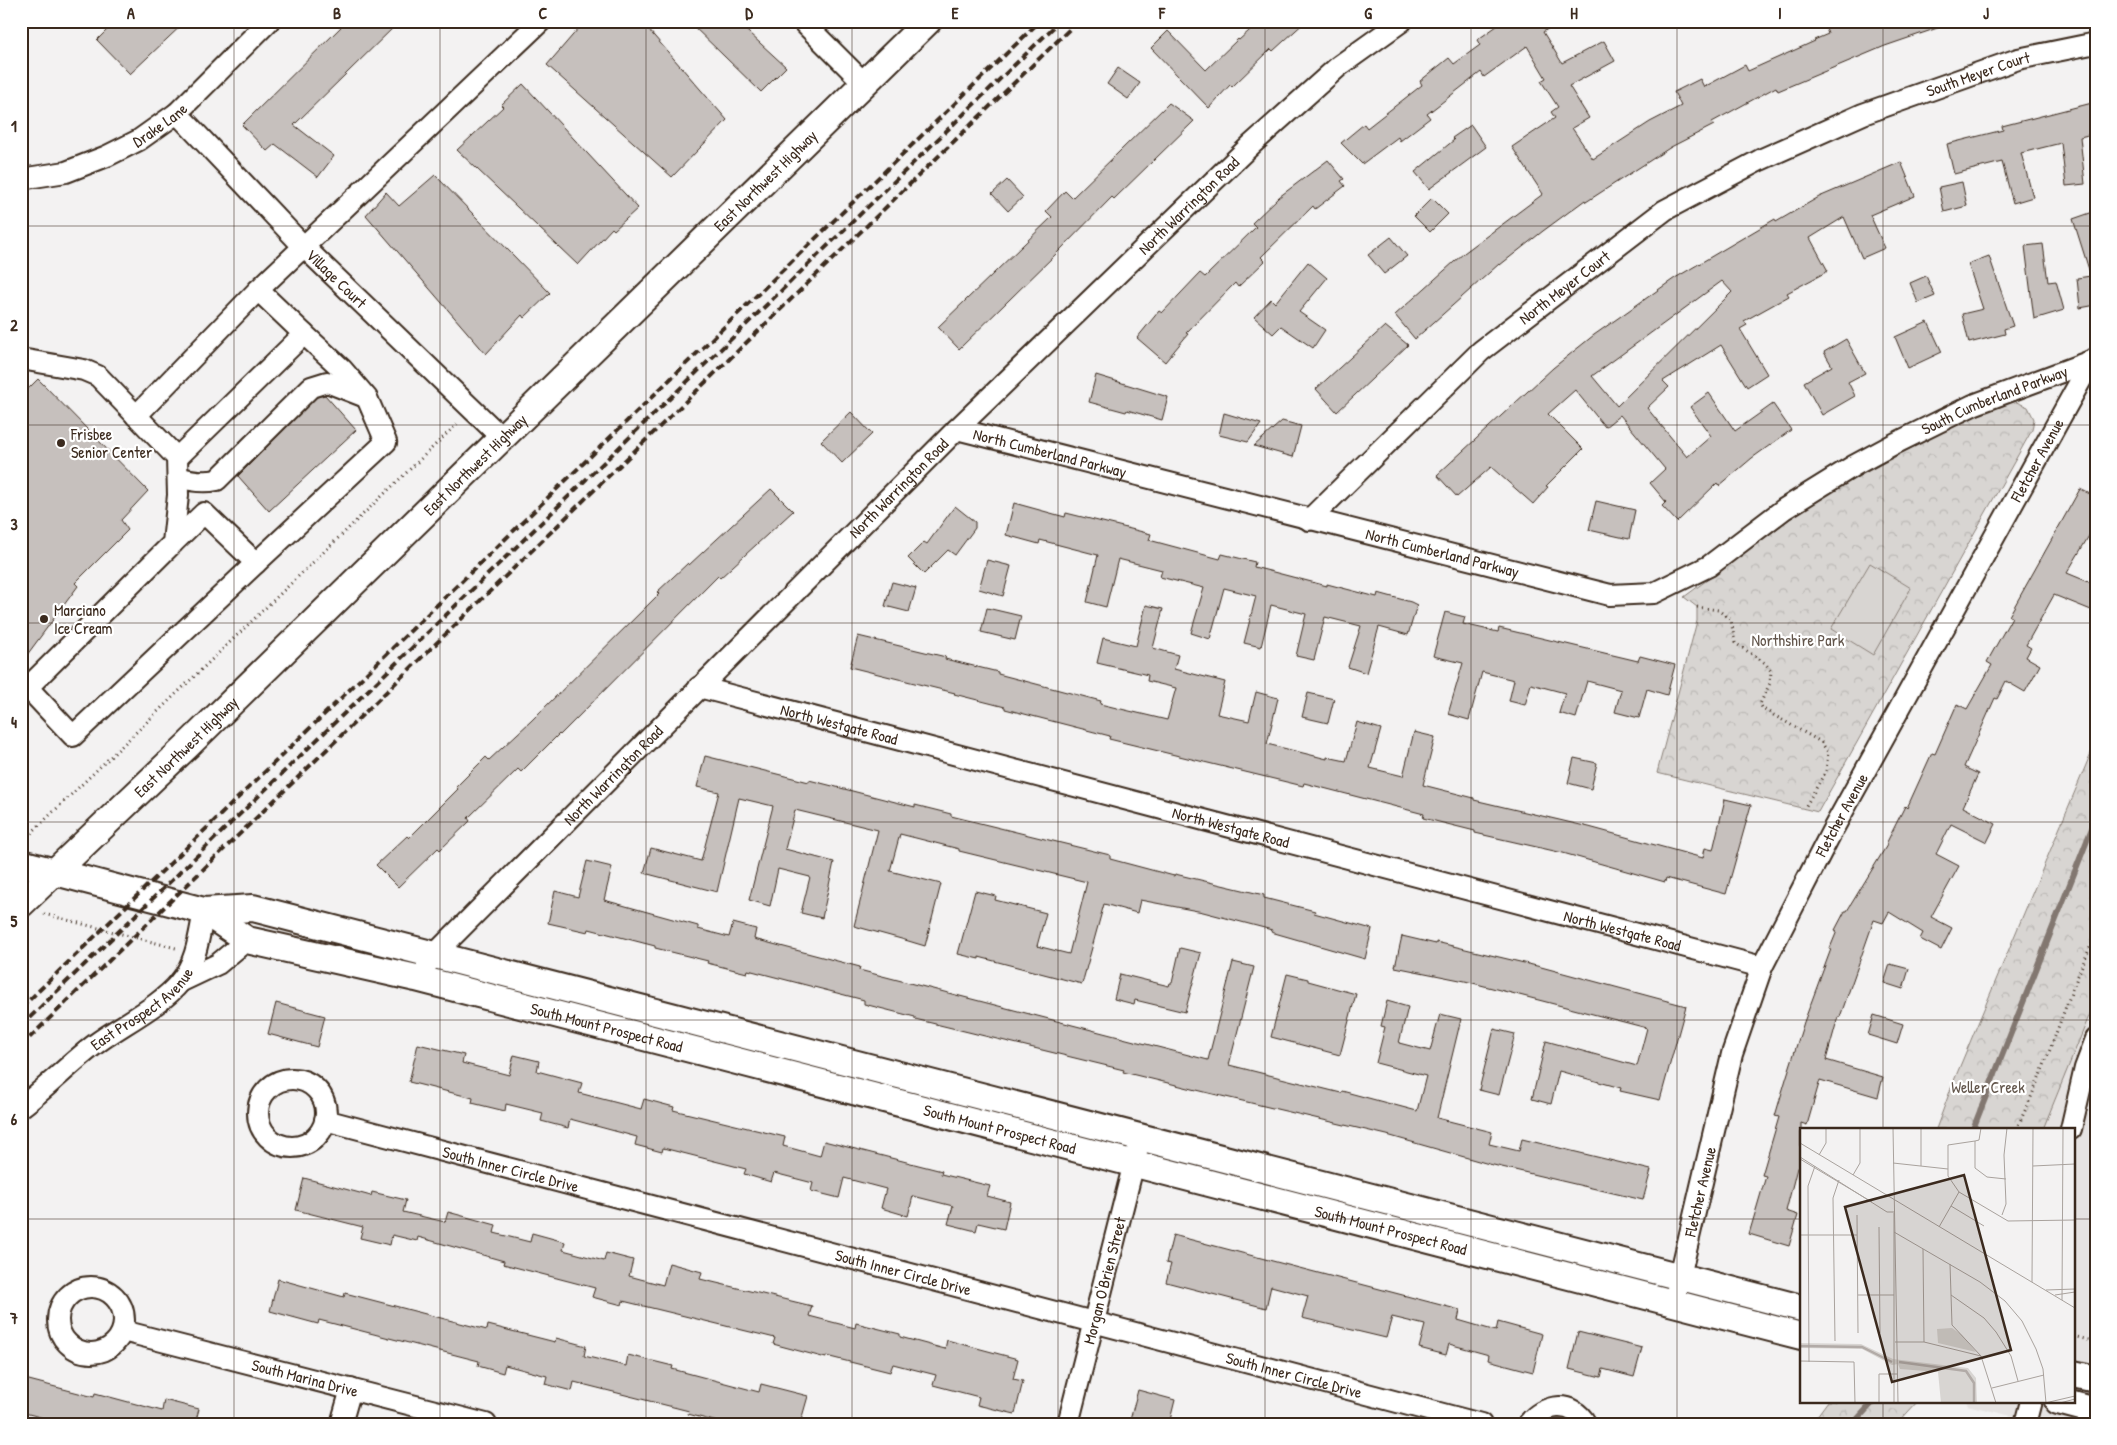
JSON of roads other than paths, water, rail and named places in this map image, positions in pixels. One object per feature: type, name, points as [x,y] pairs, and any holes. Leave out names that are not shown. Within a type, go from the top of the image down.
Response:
[{"type":"main road","name":"East Northwest Highway","points":[[21,904],[502,438],[928,21]]},
{"type":"main road","name":"South Mount Prospect Road","points":[[21,863],[204,910],[252,908],[1800,1308]]},
{"type":"main road","name":"South Mount Prospect Road","points":[[204,910],[247,940],[416,978],[1800,1336]]},
{"type":"main road","points":[[2074,1374],[2096,1379]]},
{"type":"main road","points":[[2062,1402],[2096,1411]]},
{"type":"street","name":"Drake Lane","points":[[21,179],[66,172],[107,156],[139,140],[177,113],[269,21]]},
{"type":"street","points":[[136,416],[258,290],[541,21]]},
{"type":"street","name":"North Warrington Road","points":[[416,978],[435,954],[957,429],[1251,145],[1339,66],[1402,21]]},
{"type":"street","points":[[806,23],[864,84]]},
{"type":"street","name":"South Meyer Court","points":[[1863,114],[2018,59],[2096,43]]},
{"type":"street","name":"Village Court","points":[[177,113],[304,247],[502,438]]},
{"type":"street","name":"North Meyer Court","points":[[1309,520],[1481,351],[1666,210],[1760,160],[1863,114]]},
{"type":"street","points":[[256,563],[204,513],[24,691],[73,736],[386,442],[367,398],[342,369],[258,290]]},
{"type":"street","points":[[173,543],[178,495],[177,467],[304,334]]},
{"type":"street","points":[[21,359],[84,370],[98,376],[136,416],[177,467],[191,481],[206,482],[217,480],[311,387],[327,382],[367,398]]},
{"type":"street","name":"South Cumberland Parkway","points":[[1894,444],[1973,405],[2094,360]]},
{"type":"street","name":"Fletcher Avenue","points":[[1673,1303],[1732,1054],[1762,967],[1832,831],[2094,360]]},
{"type":"street","name":"North Cumberland Parkway","points":[[957,429],[1610,596],[1654,593],[1709,566],[1784,510],[1855,465],[1894,444]]},
{"type":"street","name":"North Westgate Road","points":[[699,687],[1762,967]]},
{"type":"street","name":"East Prospect Avenue","points":[[21,1121],[48,1087],[81,1055],[160,1000],[180,982],[196,957],[204,910]]},
{"type":"street","points":[[180,982],[218,964],[247,940]]},
{"type":"street","points":[[2071,1128],[2085,1068],[2096,1039]]},
{"type":"street","name":"East Prospect Avenue","points":[[21,1107],[48,1087]]},
{"type":"street","name":"South Inner Circle Drive","points":[[325,1120],[1481,1424]]},
{"type":"street","name":"Morgan O'Brien Street","points":[[1068,1424],[1141,1138]]},
{"type":"street","name":"South Marina Drive","points":[[123,1331],[486,1424]]},
{"type":"street","points":[[342,1424],[351,1389]]},
{"type":"street","points":[[2026,1424],[2032,1402]]},
{"type":"street","points":[[1528,1424],[1543,1409],[1554,1406],[1565,1407],[1575,1411],[1586,1424]]},
{"type":"waterway","name":"Weller Creek","points":[[1973,1128],[2096,818]]},
{"type":"waterway","name":"Weller Creek","points":[[1853,1424],[1873,1402]]},
{"type":"railway","points":[[21,1008],[1040,21]]},
{"type":"railway","points":[[21,1026],[1060,21]]},
{"type":"railway","points":[[21,1046],[1078,21]]},
{"type":"place","name":"Frisbee Senior Center","points":[[61,443]]},
{"type":"place","name":"Marciano Ice Cream","points":[[44,619]]},
{"type":"park label","name":"Northshire Park","points":[[1798,640]]}]
